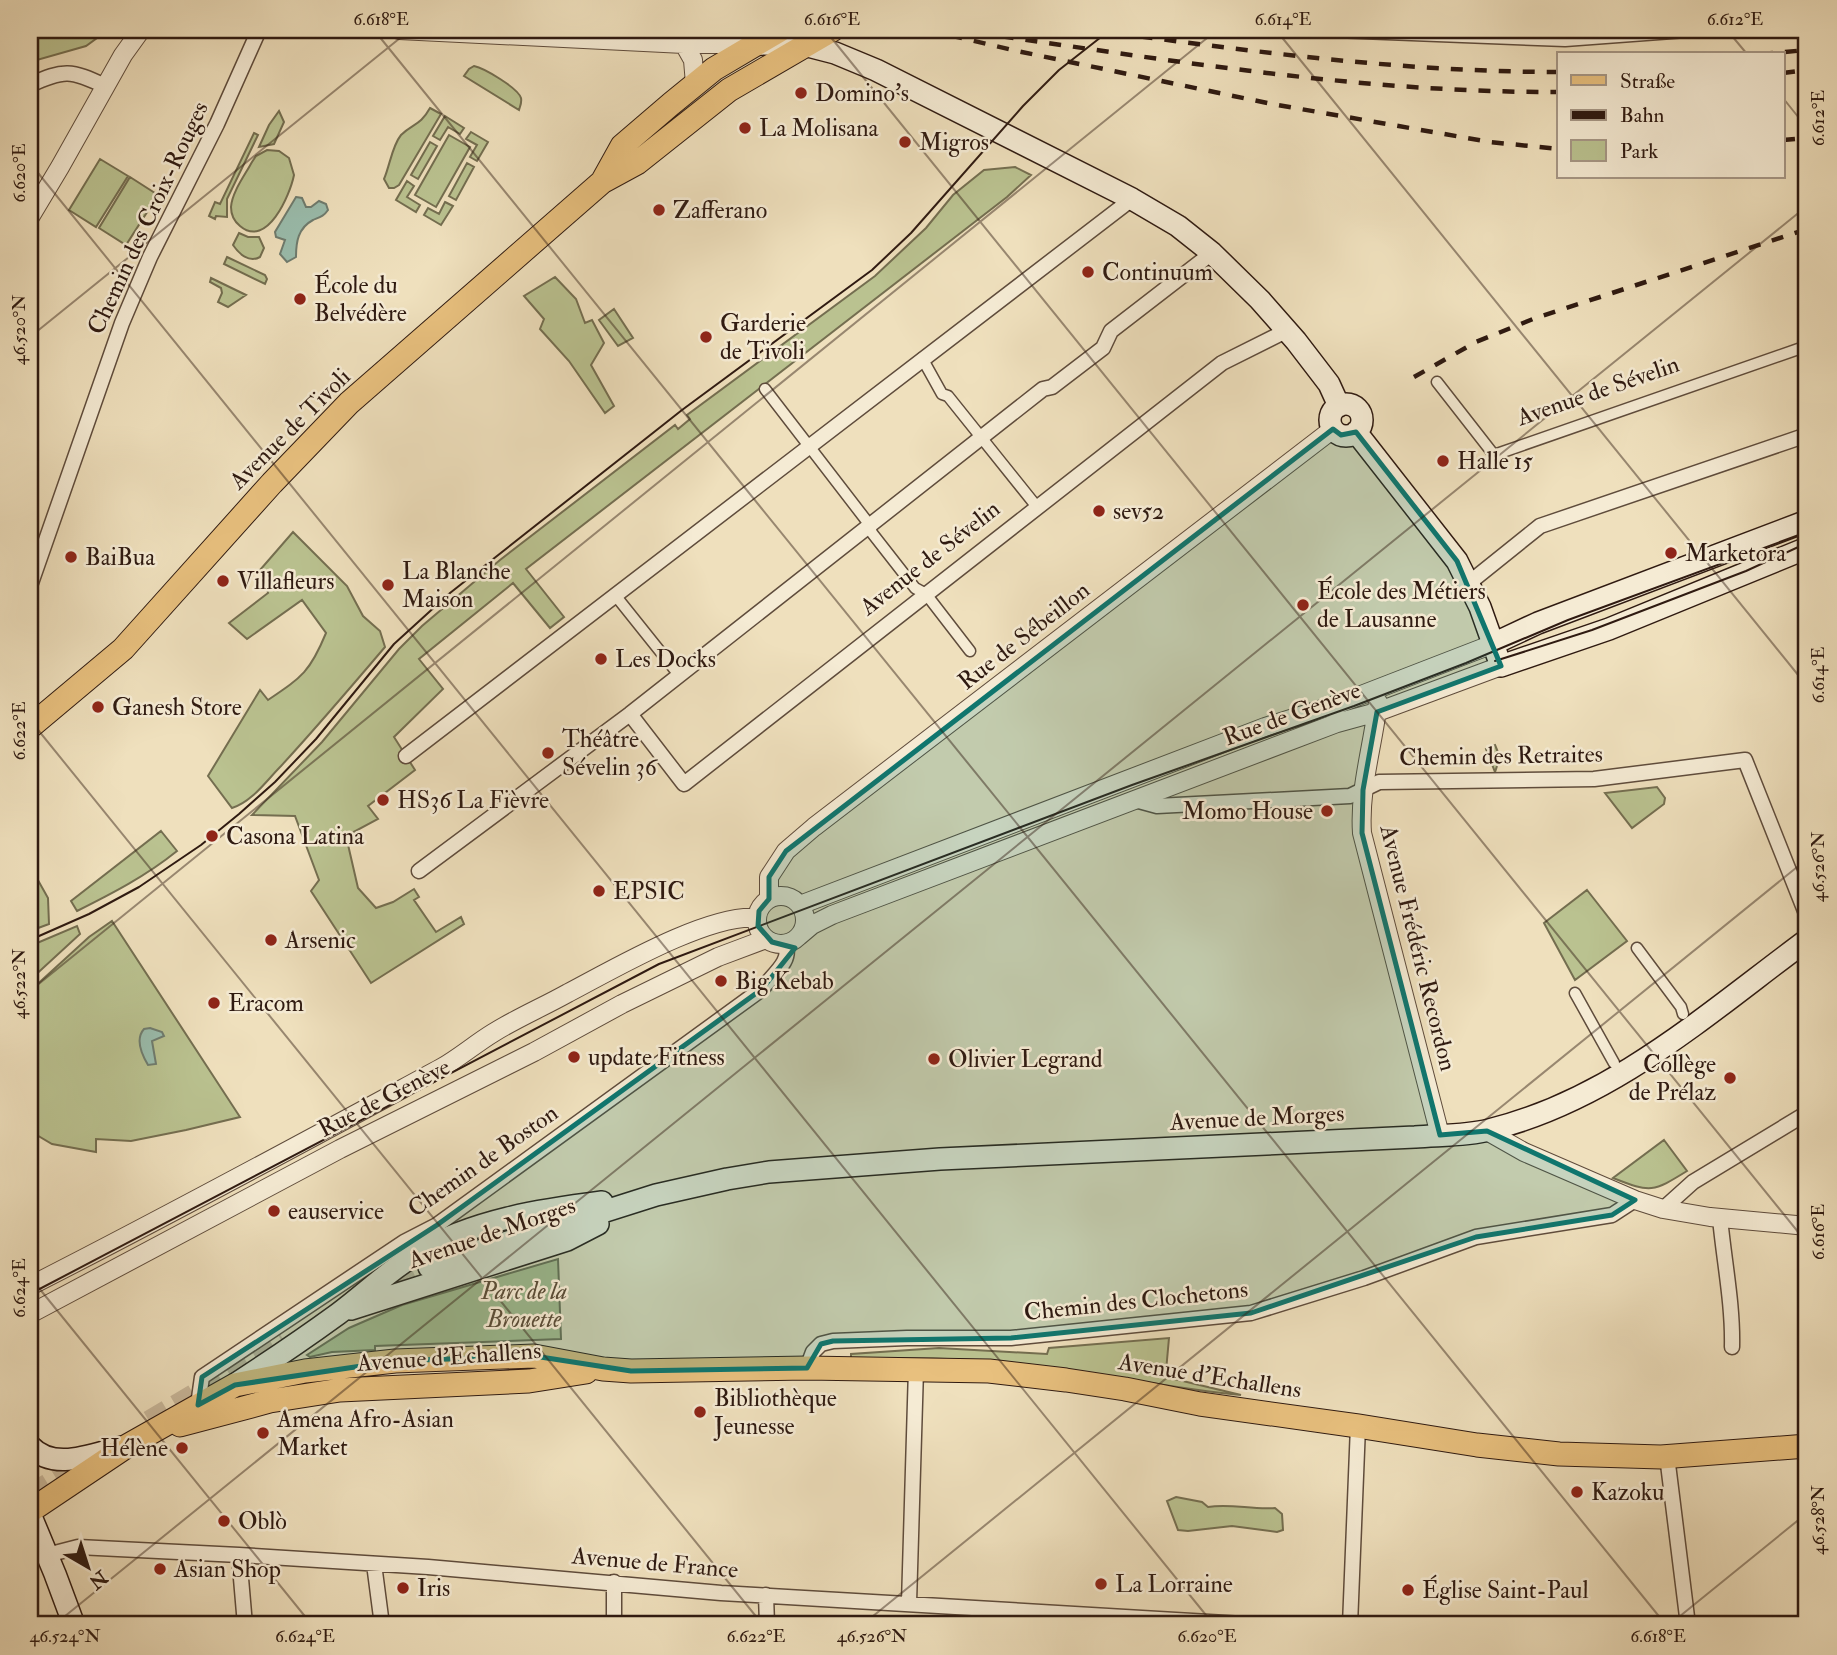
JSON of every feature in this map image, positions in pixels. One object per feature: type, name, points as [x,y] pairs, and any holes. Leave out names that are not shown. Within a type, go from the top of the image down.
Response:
[{"type":"main road","name":"Avenue de Tivoli","points":[[602,182],[622,146],[714,69],[780,30]]},
{"type":"main road","name":"Avenue de Tivoli","points":[[30,727],[123,649],[300,452],[349,403],[602,182],[637,163],[729,90],[818,38]]},
{"type":"main road","points":[[757,44],[818,38],[835,53],[876,69],[1132,199],[1178,226],[1241,280],[1329,384],[1339,406]]},
{"type":"main road","points":[[1349,404],[1359,410],[1362,420],[1356,432],[1341,435],[1333,429],[1331,413],[1339,406],[1349,404]]},
{"type":"main road","points":[[1356,432],[1457,561],[1469,583],[1501,666]]},
{"type":"main road","name":"Rue de Genève","points":[[1493,644],[1538,623],[1807,520]]},
{"type":"main road","name":"Rue de Genève","points":[[1501,666],[1609,629],[1807,548]]},
{"type":"main road","name":"Avenue de Morges","points":[[340,1312],[423,1268],[452,1236],[503,1220],[552,1209],[656,1195],[727,1179],[816,1167],[940,1159],[1488,1131],[1584,1096],[1621,1075],[1807,940]]},
{"type":"main road","name":"Avenue de Morges","points":[[234,1385],[340,1312],[373,1285],[423,1268],[567,1240],[656,1195]]},
{"type":"main road","name":"Avenue d'Echallens","points":[[137,1440],[234,1385],[343,1378],[528,1381],[603,1369],[640,1371],[807,1368],[989,1371],[1125,1389],[1200,1404],[1465,1444],[1559,1454],[1667,1457],[1807,1446]]},
{"type":"main road","name":"Avenue d'Echallens","points":[[137,1440],[343,1378]]},
{"type":"main road","points":[[30,1446],[38,1454],[55,1461],[137,1440]]},
{"type":"main road","points":[[74,1625],[30,1513],[137,1440]]},
{"type":"street","points":[[30,217],[105,86],[141,30]]},
{"type":"street","name":"Chemin des Croix-Rouges","points":[[30,586],[122,323],[150,257],[217,124],[259,30]]},
{"type":"street","points":[[398,30],[466,31],[684,44],[757,44]]},
{"type":"street","points":[[1335,30],[1565,39],[1686,30]]},
{"type":"street","points":[[684,44],[693,60],[695,84]]},
{"type":"street","points":[[30,85],[60,73],[67,73],[105,86]]},
{"type":"street","points":[[406,756],[1132,199]]},
{"type":"street","points":[[419,871],[630,713],[1043,389],[1052,387],[1103,348],[1111,331],[1212,253]]},
{"type":"street","name":"Avenue de Sévelin","points":[[630,713],[684,785],[1222,363],[1286,331]]},
{"type":"street","name":"Avenue de Sévelin","points":[[1437,382],[1493,455],[1807,346]]},
{"type":"street","points":[[922,359],[942,394],[948,396],[1037,507]]},
{"type":"street","points":[[765,389],[915,588],[926,594],[970,651]]},
{"type":"street","name":"Rue de Sébeillon","points":[[769,899],[769,877],[786,851],[814,827],[1333,429]]},
{"type":"street","points":[[1469,583],[1540,526],[1807,435]]},
{"type":"street","points":[[615,595],[679,675]]},
{"type":"street","name":"Rue de Genève","points":[[800,905],[1265,727],[1379,688],[1493,644]]},
{"type":"street","name":"Rue de Genève","points":[[792,940],[832,915],[1337,723],[1377,712],[1501,666]]},
{"type":"street","name":"Avenue Frédéric Recordon","points":[[1379,688],[1363,790],[1362,833],[1440,1135]]},
{"type":"street","name":"Chemin des Retraites","points":[[1135,800],[1157,806],[1350,796],[1379,782],[1594,779],[1745,760],[1807,916]]},
{"type":"street","points":[[786,896],[800,905],[806,917],[805,924],[792,940],[772,942],[766,939],[758,926],[757,918],[769,899],[786,896]]},
{"type":"street","name":"Rue de Genève","points":[[30,1286],[207,1195],[443,1067],[492,1034],[611,970],[670,941],[709,926],[744,917],[757,918]]},
{"type":"street","name":"Rue de Genève","points":[[30,1314],[340,1149],[534,1052],[622,1004],[718,957],[766,939]]},
{"type":"street","name":"Chemin de Boston","points":[[198,1405],[202,1377],[404,1242],[437,1225],[762,989],[787,958],[792,940]]},
{"type":"street","points":[[1637,948],[1681,1007],[1683,1014]]},
{"type":"street","points":[[1575,993],[1614,1063]]},
{"type":"street","points":[[1663,1209],[1693,1182],[1807,1113]]},
{"type":"street","points":[[1488,1131],[1524,1152],[1635,1200],[1663,1209],[1720,1218],[1807,1226]]},
{"type":"street","name":"Chemin des Clochetons","points":[[807,1368],[813,1352],[821,1344],[833,1341],[1011,1338],[1251,1313],[1364,1278],[1476,1237],[1612,1215],[1635,1200]]},
{"type":"street","points":[[1720,1218],[1732,1316],[1732,1348]]},
{"type":"street","points":[[909,1604],[916,1369]]},
{"type":"street","points":[[1350,1625],[1358,1426]]},
{"type":"street","points":[[1667,1457],[1688,1625],[1685,1625]]},
{"type":"street","name":"Avenue de France","points":[[47,1555],[78,1547],[239,1555],[614,1582],[703,1592],[1260,1625]]},
{"type":"street","points":[[239,1555],[245,1625]]},
{"type":"street","points":[[373,1564],[382,1625]]},
{"type":"street","points":[[614,1582],[614,1625]]},
{"type":"street","points":[[766,1595],[767,1625]]},
{"type":"highlighted area","points":[[1333,429],[1341,435],[1356,432],[1457,561],[1501,666],[1377,712],[1363,790],[1362,833],[1440,1135],[1487,1131],[1635,1200],[1612,1215],[1476,1237],[1251,1313],[1011,1338],[833,1341],[821,1344],[807,1368],[631,1371],[534,1356],[395,1361],[235,1385],[198,1405],[202,1377],[437,1225],[762,989],[795,948],[772,942],[758,926],[759,911],[769,899],[769,877],[786,851]]},
{"type":"green space","points":[[42,30],[108,30],[86,46],[30,62],[30,35]]},
{"type":"green space","points":[[474,66],[514,89],[521,98],[519,110],[464,76]]},
{"type":"green space","points":[[430,108],[441,114],[399,185],[389,188],[384,179],[398,139],[420,121]]},
{"type":"green space","points":[[279,111],[284,122],[274,144],[259,147],[269,125]]},
{"type":"green space","points":[[445,116],[464,128],[460,134],[448,127],[440,140],[433,136]]},
{"type":"green space","points":[[471,132],[488,142],[477,161],[470,157],[477,145],[466,139]]},
{"type":"green space","points":[[254,133],[258,135],[227,199],[227,217],[216,216],[215,219],[209,216],[215,202],[220,204]]},
{"type":"green space","points":[[449,135],[470,147],[436,207],[415,195]]},
{"type":"green space","points":[[430,142],[437,146],[418,179],[411,175]]},
{"type":"green space","points":[[267,150],[279,151],[289,158],[294,175],[288,195],[276,217],[259,231],[250,231],[235,220],[231,210],[232,201],[256,156]]},
{"type":"green space","points":[[100,159],[128,176],[96,227],[69,210]]},
{"type":"green space","points":[[467,163],[474,167],[456,200],[449,196]]},
{"type":"green space","points":[[1015,167],[1031,175],[1007,197],[526,569],[564,617],[550,628],[513,583],[419,659],[443,689],[394,737],[415,770],[368,806],[378,819],[346,836],[358,888],[376,908],[393,902],[414,889],[419,897],[414,900],[436,932],[461,917],[464,924],[371,983],[311,891],[319,880],[295,816],[252,815],[322,742],[399,649],[422,626],[500,560],[675,425],[678,429],[690,419],[687,415],[875,276],[926,228],[953,195],[984,170]]},
{"type":"green space","points":[[130,177],[158,195],[126,245],[99,228]]},
{"type":"green space","points":[[407,181],[414,186],[407,197],[420,205],[416,212],[396,200]]},
{"type":"green space","points":[[445,202],[453,206],[441,225],[424,215],[428,208],[439,214]]},
{"type":"green space","points":[[239,233],[248,237],[259,237],[264,248],[260,257],[252,259],[238,252],[233,245]]},
{"type":"green space","points":[[227,257],[265,275],[265,284],[224,264]]},
{"type":"green space","points":[[555,277],[576,299],[585,323],[592,320],[604,343],[591,365],[614,406],[605,413],[569,361],[540,329],[544,319],[524,296]]},
{"type":"green space","points":[[211,278],[246,295],[228,307],[218,302],[221,288],[210,282]]},
{"type":"green space","points":[[614,309],[633,338],[618,346],[599,320]]},
{"type":"green space","points":[[293,532],[347,586],[363,616],[380,631],[385,647],[265,784],[253,796],[232,808],[208,776],[260,690],[268,700],[297,679],[310,665],[326,633],[302,600],[247,639],[229,623],[268,593],[260,570]]},
{"type":"green space","points":[[1495,745],[1500,757],[1495,772],[1486,749]]},
{"type":"green space","points":[[1657,787],[1665,798],[1664,804],[1632,828],[1605,793]]},
{"type":"green space","points":[[161,831],[177,851],[116,891],[77,911],[71,901]]},
{"type":"green space","points":[[30,866],[48,898],[49,924],[30,931]]},
{"type":"green space","points":[[1587,890],[1627,941],[1575,980],[1544,923]]},
{"type":"green space","points":[[112,921],[240,1117],[131,1141],[96,1139],[96,1152],[52,1144],[30,1131],[30,991],[89,937]]},
{"type":"green space","points":[[77,926],[80,934],[30,980],[30,946]]},
{"type":"green space","points":[[1664,1140],[1687,1171],[1652,1188],[1613,1178]]},
{"type":"green space","name":"Parc de la Brouette","points":[[558,1259],[561,1339],[375,1346],[375,1350],[332,1352],[310,1357],[307,1355],[349,1328],[402,1305]]},
{"type":"green space","points":[[1169,1338],[1166,1371],[1138,1365],[1137,1370],[1241,1395],[1016,1363],[945,1359],[851,1359],[851,1354],[939,1348],[1047,1354],[1049,1348]]},
{"type":"green space","points":[[1176,1497],[1202,1502],[1208,1507],[1275,1508],[1282,1514],[1283,1530],[1277,1532],[1232,1526],[1178,1530],[1167,1501]]},
{"type":"shaded area","points":[[296,197],[302,198],[306,207],[319,201],[326,204],[328,210],[304,227],[297,241],[296,257],[287,262],[280,254],[285,240],[276,237],[275,232]]},
{"type":"shaded area","points":[[144,1029],[162,1032],[164,1036],[152,1041],[156,1064],[148,1065],[142,1052],[140,1037]]},
{"type":"tunnel","points":[[367,1296],[429,1267]]},
{"type":"tunnel","points":[[149,1421],[284,1341]]},
{"type":"tunnel","points":[[30,1495],[95,1455]]},
{"type":"tram line","points":[[30,940],[89,914],[139,887],[201,845],[239,814],[275,782],[316,739],[394,644],[450,593],[682,410],[872,270],[911,233],[1023,106],[1059,70],[1110,30]]},
{"type":"tram line","points":[[30,1294],[659,964],[1132,785],[1354,706],[1568,620],[1807,532]]},
{"type":"tram line","points":[[1495,661],[1592,630],[1746,571],[1807,543]]},
{"type":"railway","points":[[927,30],[1272,104],[1490,142],[1557,149]]},
{"type":"railway","points":[[1093,30],[1267,53],[1383,64],[1557,72]]},
{"type":"railway","points":[[978,33],[1195,64],[1340,81],[1486,91],[1557,92]]},
{"type":"railway","points":[[1784,52],[1807,50]]},
{"type":"railway","points":[[1784,73],[1807,70]]},
{"type":"railway","points":[[1784,140],[1807,138]]},
{"type":"railway","points":[[1414,377],[1476,342],[1533,319],[1807,229]]},
{"type":"place","name":"Domino's","points":[[801,93]]},
{"type":"place","name":"La Molisana","points":[[745,128]]},
{"type":"place","name":"Migros","points":[[905,142]]},
{"type":"place","name":"Zafferano","points":[[659,210]]},
{"type":"place","name":"Continuum","points":[[1088,272]]},
{"type":"place","name":"École du Belvédère","points":[[300,299]]},
{"type":"place","name":"Garderie de Tivoli","points":[[706,337]]},
{"type":"place","name":"Halle 15","points":[[1443,461]]},
{"type":"place","name":"sev52","points":[[1099,511]]},
{"type":"place","name":"Marketora","points":[[1671,553]]},
{"type":"place","name":"BaiBua","points":[[71,557]]},
{"type":"place","name":"Villafleurs","points":[[223,581]]},
{"type":"place","name":"La Blanche Maison","points":[[388,585]]},
{"type":"place","name":"École des Métiers de Lausanne","points":[[1303,605]]},
{"type":"place","name":"Les Docks","points":[[601,659]]},
{"type":"place","name":"Ganesh Store","points":[[98,707]]},
{"type":"place","name":"Théâtre Sévelin 36","points":[[548,753]]},
{"type":"place","name":"HS36 La Fièvre","points":[[383,800]]},
{"type":"place","name":"Momo House","points":[[1327,811]]},
{"type":"place","name":"Casona Latina","points":[[212,836]]},
{"type":"place","name":"EPSIC","points":[[599,891]]},
{"type":"place","name":"Arsenic","points":[[271,940]]},
{"type":"place","name":"Big Kebab","points":[[721,981]]},
{"type":"place","name":"Eracom","points":[[214,1003]]},
{"type":"place","name":"update Fitness","points":[[574,1057]]},
{"type":"place","name":"Olivier Legrand","points":[[934,1059]]},
{"type":"place","name":"Collège de Prélaz","points":[[1730,1078]]},
{"type":"place","name":"eauservice","points":[[274,1211]]},
{"type":"place","name":"Bibliothèque Jeunesse","points":[[700,1412]]},
{"type":"place","name":"Amena Afro-Asian Market","points":[[263,1433]]},
{"type":"place","name":"Hélène","points":[[182,1448]]},
{"type":"place","name":"Kazoku","points":[[1577,1492]]},
{"type":"place","name":"Oblò","points":[[224,1521]]},
{"type":"place","name":"Asian Shop","points":[[160,1569]]},
{"type":"place","name":"La Lorraine","points":[[1101,1584]]},
{"type":"place","name":"Iris","points":[[403,1588]]},
{"type":"place","name":"Église Saint-Paul","points":[[1408,1590]]}]
